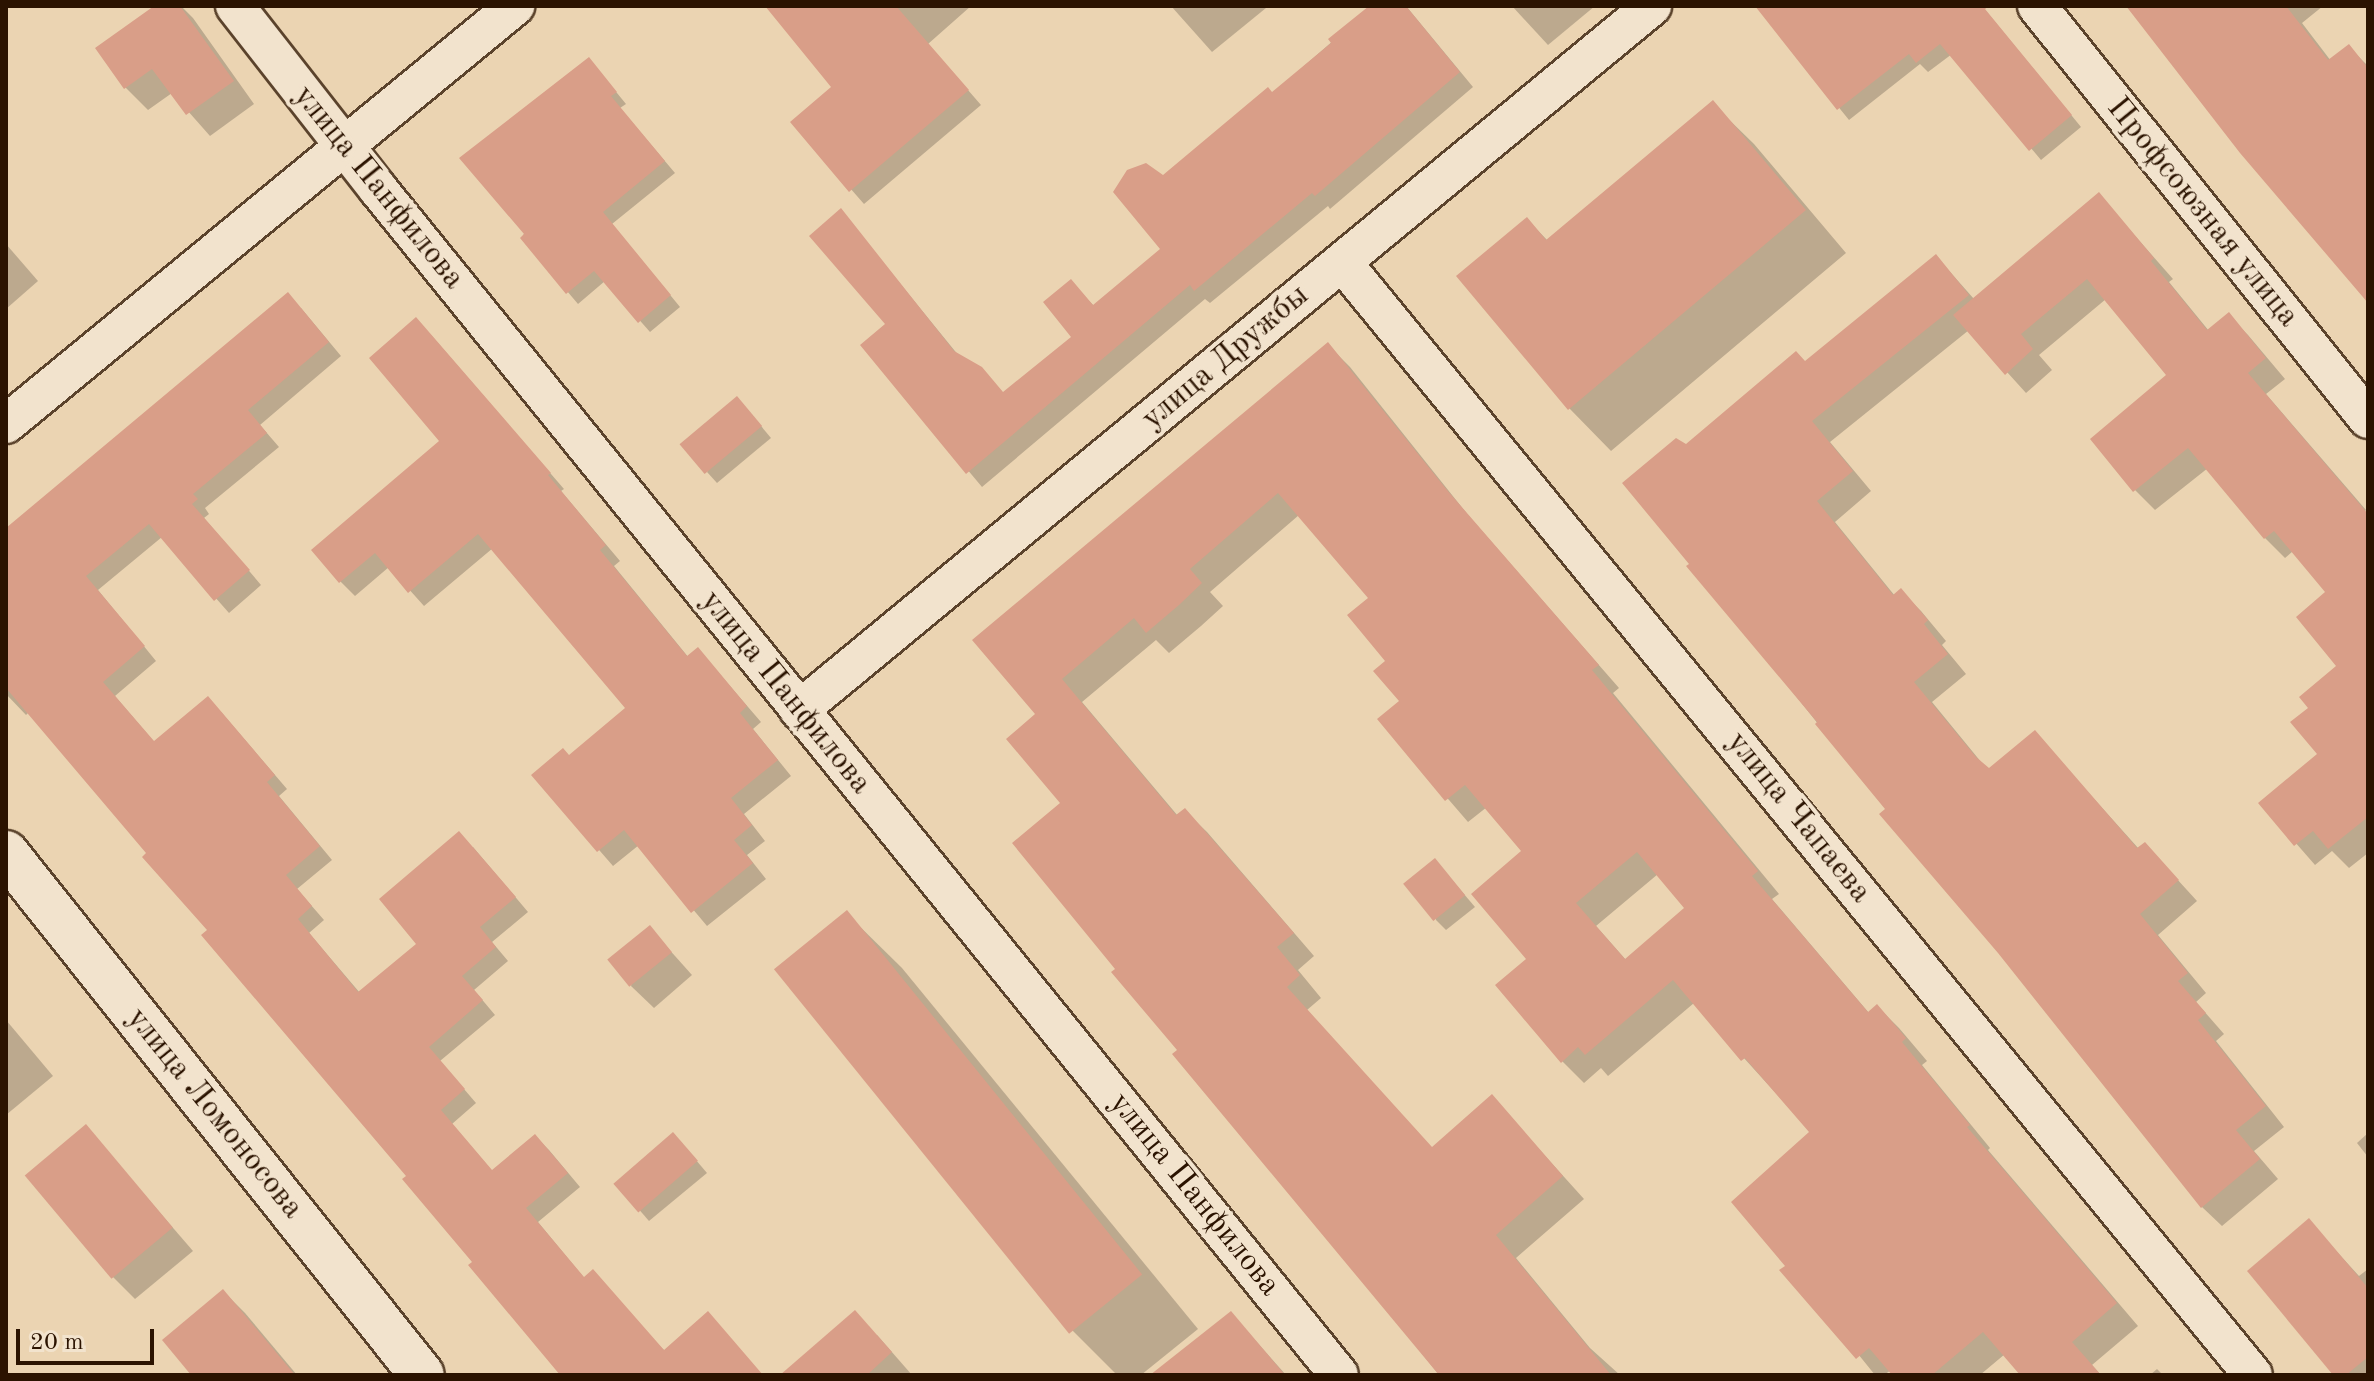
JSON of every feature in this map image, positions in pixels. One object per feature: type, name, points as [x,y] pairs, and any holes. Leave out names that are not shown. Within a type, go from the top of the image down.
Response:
[{"type":"street","name":"улица Панфилова","points":[[235,6],[344,147],[1339,1375]]},
{"type":"street","points":[[6,424],[515,6]]},
{"type":"street","name":"улица Дружбы","points":[[799,710],[1652,6]]},
{"type":"street","name":"Профсоюзная улица","points":[[2037,6],[2368,419]]},
{"type":"street","name":"улица Чапаева","points":[[1342,262],[2253,1375]]},
{"type":"street","name":"улица Ломоносова","points":[[6,853],[422,1375]]},
{"type":"building","points":[[154,6],[180,6],[234,81],[186,115],[152,69],[124,89],[95,48]]},
{"type":"building","points":[[765,6],[896,6],[969,90],[849,192],[790,122],[831,87]]},
{"type":"building","points":[[1369,6],[1406,6],[1460,72],[1315,196],[1312,193],[1194,291],[1190,285],[966,474],[860,345],[885,324],[809,236],[841,208],[954,351],[982,367],[1003,392],[1071,337],[1043,302],[1071,279],[1093,305],[1160,249],[1113,192],[1127,170],[1146,163],[1163,175],[1268,87],[1272,92],[1331,43],[1328,39]]},
{"type":"building","points":[[1755,6],[1989,6],[1985,9],[2072,115],[2029,151],[1940,44],[1916,63],[1909,54],[1837,110]]},
{"type":"building","points":[[2126,6],[2286,6],[2328,60],[2349,44],[2368,68],[2368,303],[2240,153]]},
{"type":"building","points":[[589,57],[617,92],[611,96],[665,161],[603,212],[671,295],[638,323],[594,271],[566,294],[520,238],[524,234],[459,158]]},
{"type":"building","points":[[1713,100],[1806,210],[1568,410],[1456,276],[1527,217],[1546,240]]},
{"type":"building","points":[[2099,192],[2154,258],[2151,261],[2207,330],[2229,312],[2266,358],[2248,373],[2368,514],[2368,817],[2328,849],[2313,831],[2294,846],[2258,803],[2317,754],[2290,722],[2308,708],[2299,697],[2336,666],[2296,617],[2325,592],[2274,531],[2264,539],[2188,448],[2133,492],[2090,439],[2166,375],[2087,279],[2021,334],[2033,349],[2005,375],[1953,315]]},
{"type":"building","points":[[1936,254],[1969,295],[1812,421],[1853,471],[1817,501],[1893,595],[1901,588],[1928,620],[1924,624],[1948,654],[1914,682],[1976,757],[1989,768],[2035,730],[2137,848],[2145,842],[2179,880],[2140,914],[2188,973],[2178,981],[2206,1013],[2198,1020],[2266,1106],[2236,1130],[2260,1159],[2201,1208],[1998,953],[1879,814],[1885,809],[1622,483],[1676,438],[1686,444],[1796,351],[1805,361]]},
{"type":"building","points":[[288,292],[329,342],[248,410],[267,433],[193,494],[198,499],[192,504],[250,570],[214,601],[149,524],[86,576],[145,646],[103,682],[154,741],[208,696],[275,775],[267,782],[320,846],[286,875],[312,906],[298,919],[358,992],[416,944],[379,899],[459,831],[516,897],[480,927],[496,947],[462,976],[483,1000],[429,1047],[465,1089],[441,1110],[492,1170],[535,1134],[568,1173],[526,1208],[584,1277],[593,1269],[664,1350],[708,1311],[763,1375],[560,1375],[468,1265],[472,1262],[402,1179],[406,1176],[201,935],[207,930],[142,857],[146,853],[6,688],[6,528]]},
{"type":"building","points":[[416,317],[551,473],[548,475],[606,545],[600,550],[687,656],[698,647],[747,706],[740,713],[778,760],[731,798],[752,825],[734,840],[753,863],[691,913],[624,830],[597,852],[531,775],[563,748],[569,755],[625,708],[478,534],[408,593],[375,553],[339,583],[311,550],[439,441],[369,358]]},
{"type":"building","points":[[1328,342],[1447,490],[1599,665],[1592,670],[1758,871],[1752,876],[1868,1012],[1877,1004],[1906,1038],[1902,1042],[1970,1125],[1967,1127],[2117,1303],[2072,1342],[2101,1375],[2020,1375],[1983,1332],[1932,1375],[1892,1375],[1869,1348],[1856,1359],[1779,1270],[1785,1266],[1731,1202],[1809,1132],[1745,1058],[1741,1061],[1673,980],[1585,1055],[1578,1047],[1561,1063],[1495,985],[1526,959],[1471,894],[1521,851],[1465,785],[1445,801],[1377,719],[1399,701],[1373,671],[1385,661],[1347,615],[1368,598],[1278,493],[1190,569],[1202,583],[1179,605],[1146,633],[1134,618],[1062,679],[1176,815],[1185,808],[1294,933],[1277,947],[1300,975],[1287,987],[1432,1147],[1492,1094],[1563,1176],[1496,1235],[1611,1375],[1439,1375],[1172,1054],[1177,1050],[1111,972],[1115,969],[1012,843],[1060,803],[1006,739],[1035,714],[972,640]],"holes":[[[1637,852],[1684,908],[1625,959],[1576,903]]]},
{"type":"building","points":[[737,396],[762,426],[705,474],[680,444]]},
{"type":"building","points":[[1435,858],[1465,895],[1433,921],[1403,884]]},
{"type":"building","points":[[847,910],[1142,1274],[1069,1334],[774,969]]},
{"type":"building","points":[[650,925],[672,952],[629,987],[607,960]]},
{"type":"building","points":[[86,1124],[173,1227],[111,1279],[25,1175]]},
{"type":"building","points":[[673,1132],[698,1161],[638,1213],[613,1184]]},
{"type":"building","points":[[2309,1218],[2368,1288],[2368,1357],[2346,1375],[2333,1375],[2247,1271]]},
{"type":"building","points":[[223,1289],[295,1375],[191,1375],[162,1340]]},
{"type":"building","points":[[855,1310],[892,1352],[867,1375],[780,1375]]},
{"type":"building","points":[[1231,1311],[1285,1375],[1150,1375]]}]
